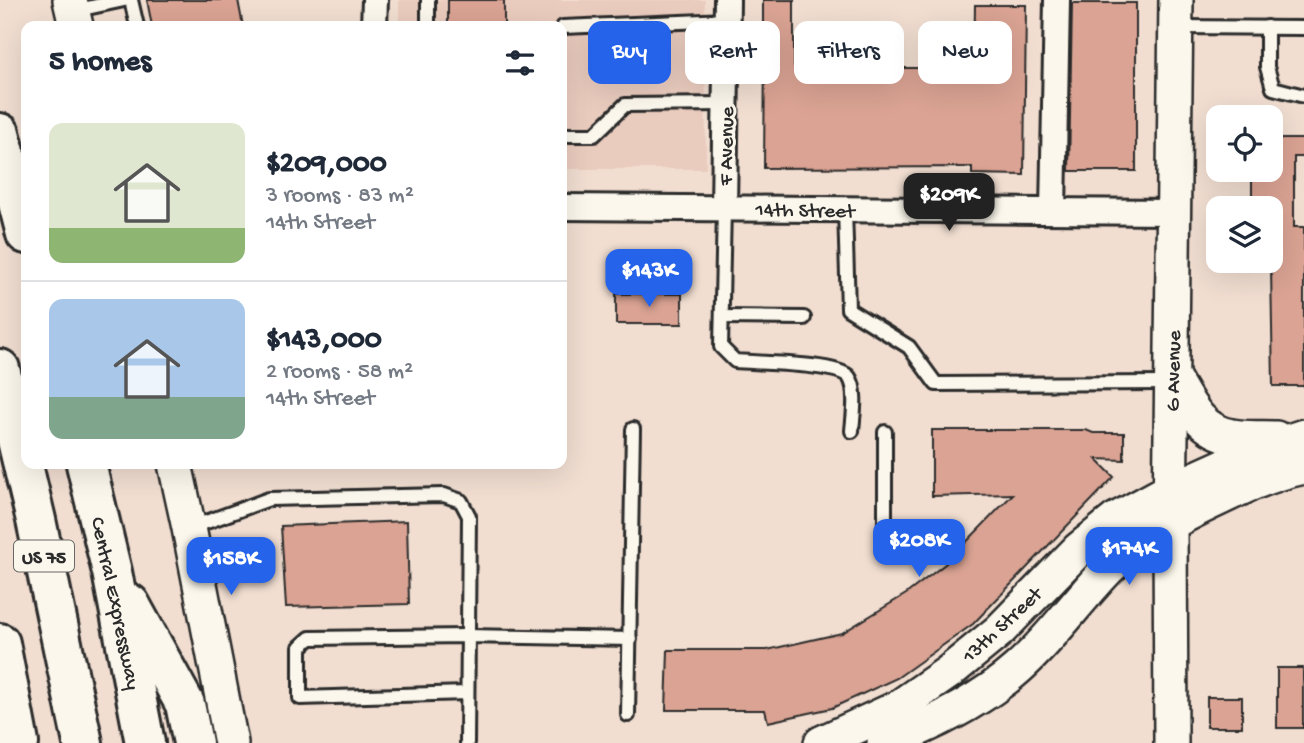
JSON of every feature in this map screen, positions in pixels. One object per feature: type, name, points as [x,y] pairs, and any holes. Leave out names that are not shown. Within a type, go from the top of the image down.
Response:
[{"type":"highway","points":[[0,133],[21,215]]},
{"type":"highway","name":"US 75","points":[[0,369],[21,459]]},
{"type":"highway","name":"US 75","points":[[23,469],[83,743]]},
{"type":"highway","name":"Central Expressway","points":[[87,469],[112,572],[145,743]]},
{"type":"highway","points":[[112,572],[185,704],[193,743]]},
{"type":"highway","points":[[0,643],[19,743]]},
{"type":"street","points":[[374,0],[374,21]]},
{"type":"street","points":[[1053,211],[1057,0]]},
{"type":"street","name":"F Avenue","points":[[724,208],[727,10]]},
{"type":"street","name":"G Avenue","points":[[1171,743],[1170,490],[1176,14]]},
{"type":"street","name":"14th Street","points":[[567,207],[1174,212]]},
{"type":"street","points":[[1172,379],[1194,413],[1215,430],[1231,436],[1300,447]]},
{"type":"street","points":[[1170,490],[1252,453],[1300,447]]},
{"type":"street","points":[[1170,523],[1282,471],[1300,447]]},
{"type":"street","points":[[175,469],[190,528],[231,743]]},
{"type":"street","name":"13th Street","points":[[821,743],[897,708],[949,672],[999,631],[1079,549],[1115,520],[1170,490]]},
{"type":"street","name":"13th Street","points":[[884,743],[965,707],[1018,669],[1108,569],[1135,545],[1170,523]]},
{"type":"lane","points":[[73,13],[124,0]]},
{"type":"lane","points":[[131,0],[136,21]]},
{"type":"lane","points":[[428,0],[428,21]]},
{"type":"lane","points":[[567,27],[727,10]]},
{"type":"lane","points":[[1176,14],[1267,27],[1304,28]]},
{"type":"lane","points":[[1267,27],[1267,67],[1273,88],[1304,96]]},
{"type":"lane","points":[[567,135],[594,135],[625,105],[726,104]]},
{"type":"lane","points":[[724,208],[721,347],[735,361],[834,368],[848,376],[853,388],[852,431]]},
{"type":"lane","points":[[845,209],[848,309],[909,346],[936,384],[1172,379]]},
{"type":"lane","points":[[722,317],[804,318]]},
{"type":"lane","points":[[628,715],[633,429]]},
{"type":"lane","points":[[885,432],[885,555]]},
{"type":"lane","points":[[190,528],[269,499],[444,495],[461,501],[469,516],[467,743]]},
{"type":"lane","points":[[467,693],[300,698],[300,647],[310,638],[467,635],[630,639]]},
{"type":"shaded area","points":[[399,0],[705,0],[705,21],[685,21],[685,84],[705,84],[706,169],[567,169],[567,21],[399,21]]},
{"type":"building","points":[[147,0],[238,0],[242,21],[151,21]]},
{"type":"building","points":[[448,0],[504,0],[504,21],[448,21]]},
{"type":"building","points":[[763,0],[794,0],[794,84],[904,84],[904,68],[918,68],[918,84],[1012,84],[1012,21],[975,21],[975,5],[1026,5],[1024,175],[972,174],[972,167],[764,168],[765,84],[780,84],[780,21],[763,21]]},
{"type":"building","points":[[1072,3],[1136,3],[1136,171],[1069,171]]},
{"type":"building","points":[[1283,139],[1304,139],[1304,157],[1294,157],[1294,227],[1304,227],[1304,386],[1273,386],[1271,273],[1283,273],[1283,196],[1252,196],[1252,182],[1283,182]]},
{"type":"building","points":[[616,294],[682,294],[682,324],[616,324]]},
{"type":"building","points":[[932,430],[1086,430],[1093,433],[1124,433],[1124,460],[1096,459],[1114,477],[973,624],[897,678],[832,708],[768,722],[765,710],[666,710],[668,650],[767,650],[842,633],[906,594],[945,564],[1013,494],[932,496]]},
{"type":"building","points":[[407,521],[409,604],[286,607],[281,526]]},
{"type":"building","points":[[1277,668],[1303,668],[1303,728],[1277,728]]},
{"type":"building","points":[[1207,697],[1242,697],[1242,727],[1207,727]]}]
